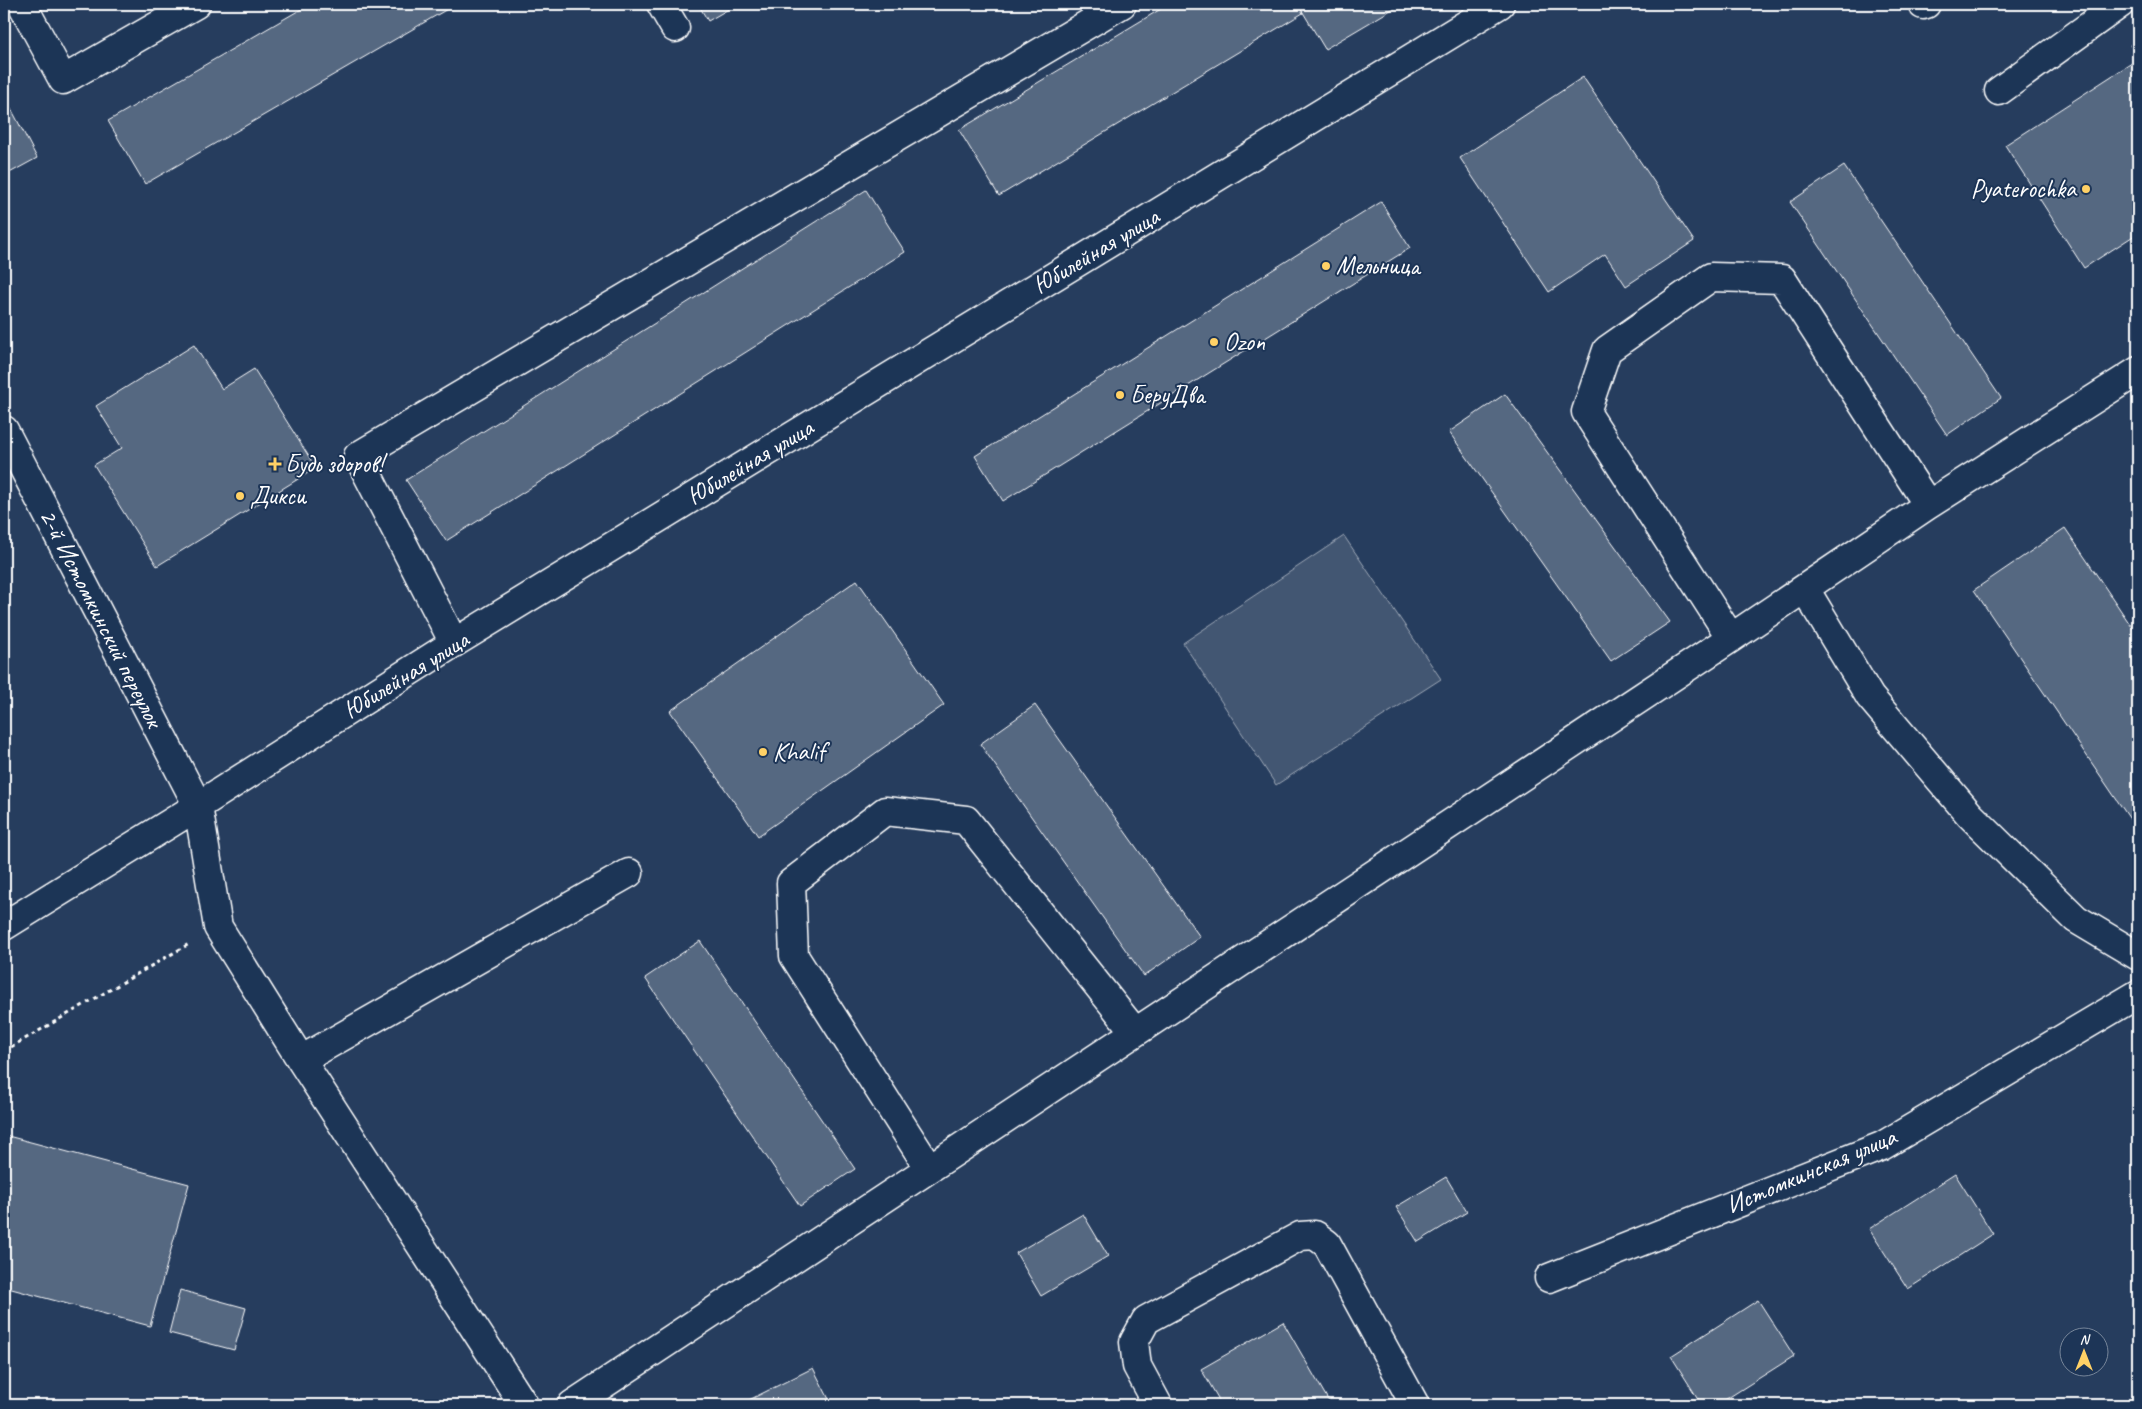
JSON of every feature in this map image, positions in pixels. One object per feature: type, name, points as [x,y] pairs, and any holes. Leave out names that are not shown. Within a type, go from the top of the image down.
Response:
[{"type":"street","points":[[22,4],[63,80],[196,4]]},
{"type":"street","points":[[660,4],[675,28]]},
{"type":"street","points":[[454,643],[358,456],[1122,4]]},
{"type":"street","name":"Юбилейная улица","points":[[4,926],[198,806],[454,643],[1500,4]]},
{"type":"street","points":[[1999,90],[2120,4]]},
{"type":"street","points":[[1731,638],[1586,412],[1607,350],[1711,277],[1782,279],[1928,505]]},
{"type":"street","points":[[572,1405],[1731,638],[1928,505],[2138,371]]},
{"type":"street","name":"2-й Истомкинский переулок","points":[[4,430],[198,806],[218,927]]},
{"type":"street","points":[[1804,589],[1870,697],[1970,815],[2076,919],[2138,956]]},
{"type":"street","points":[[929,1168],[794,956],[790,882],[885,811],[966,820],[1135,1032]]},
{"type":"street","points":[[301,1060],[629,872]]},
{"type":"street","points":[[218,927],[301,1060],[524,1405]]},
{"type":"street","name":"Истомкинская улица","points":[[1549,1278],[1882,1146],[2138,994]]},
{"type":"street","points":[[1158,1405],[1136,1366],[1134,1342],[1146,1320],[1300,1236],[1315,1235],[1327,1244],[1416,1405]]},
{"type":"path","points":[[4,1051],[218,927]]},
{"type":"shaded area","points":[[1344,536],[1441,679],[1276,785],[1183,643]]},
{"type":"building","points":[[310,4],[456,4],[145,184],[108,121]]},
{"type":"building","points":[[698,4],[737,4],[708,21]]},
{"type":"building","points":[[1169,4],[1297,4],[1303,13],[999,196],[959,130]]},
{"type":"building","points":[[1298,4],[1401,4],[1325,49]]},
{"type":"building","points":[[2138,39],[2138,57],[2130,45]]},
{"type":"building","name":"Pyaterochka","points":[[2138,59],[2138,233],[2084,268],[2005,145]]},
{"type":"building","points":[[1583,77],[1694,241],[1626,286],[1605,254],[1549,292],[1460,158]]},
{"type":"building","points":[[4,95],[37,158],[4,176]]},
{"type":"building","points":[[1844,166],[2001,398],[1947,435],[1790,202]]},
{"type":"building","points":[[866,190],[905,252],[446,541],[406,480]]},
{"type":"building","points":[[1381,202],[1410,248],[1003,501],[975,456]]},
{"type":"building","points":[[194,345],[222,389],[254,369],[316,468],[157,566],[94,465],[122,448],[96,406]]},
{"type":"building","points":[[1505,394],[1670,622],[1611,661],[1449,432]]},
{"type":"building","points":[[2065,528],[2138,636],[2138,831],[1974,590]]},
{"type":"building","points":[[857,580],[944,705],[758,836],[670,711]]},
{"type":"building","points":[[1035,705],[1200,937],[1144,976],[980,744]]},
{"type":"building","points":[[700,941],[855,1169],[800,1206],[645,978]]},
{"type":"building","points":[[4,1135],[189,1184],[150,1326],[4,1287]]},
{"type":"building","points":[[1955,1174],[1993,1234],[1908,1289],[1869,1229]]},
{"type":"building","points":[[1446,1177],[1467,1212],[1418,1242],[1396,1207]]},
{"type":"building","points":[[1083,1214],[1108,1256],[1041,1296],[1016,1253]]},
{"type":"building","points":[[180,1290],[246,1308],[234,1350],[169,1333]]},
{"type":"building","points":[[1758,1300],[1794,1356],[1717,1405],[1702,1405],[1671,1356]]},
{"type":"building","points":[[1283,1322],[1331,1405],[1222,1405],[1201,1369]]},
{"type":"building","points":[[813,1368],[832,1405],[739,1405]]},
{"type":"place","name":"Pyaterochka","points":[[2086,189]]},
{"type":"place","name":"Мельница","points":[[1326,266]]},
{"type":"place","name":"Ozon","points":[[1214,342]]},
{"type":"place","name":"БеруДва","points":[[1120,395]]},
{"type":"place","name":"Будь здоров!","points":[[275,464]]},
{"type":"place","name":"Дикси","points":[[240,496]]},
{"type":"place","name":"Khalif","points":[[763,752]]}]
